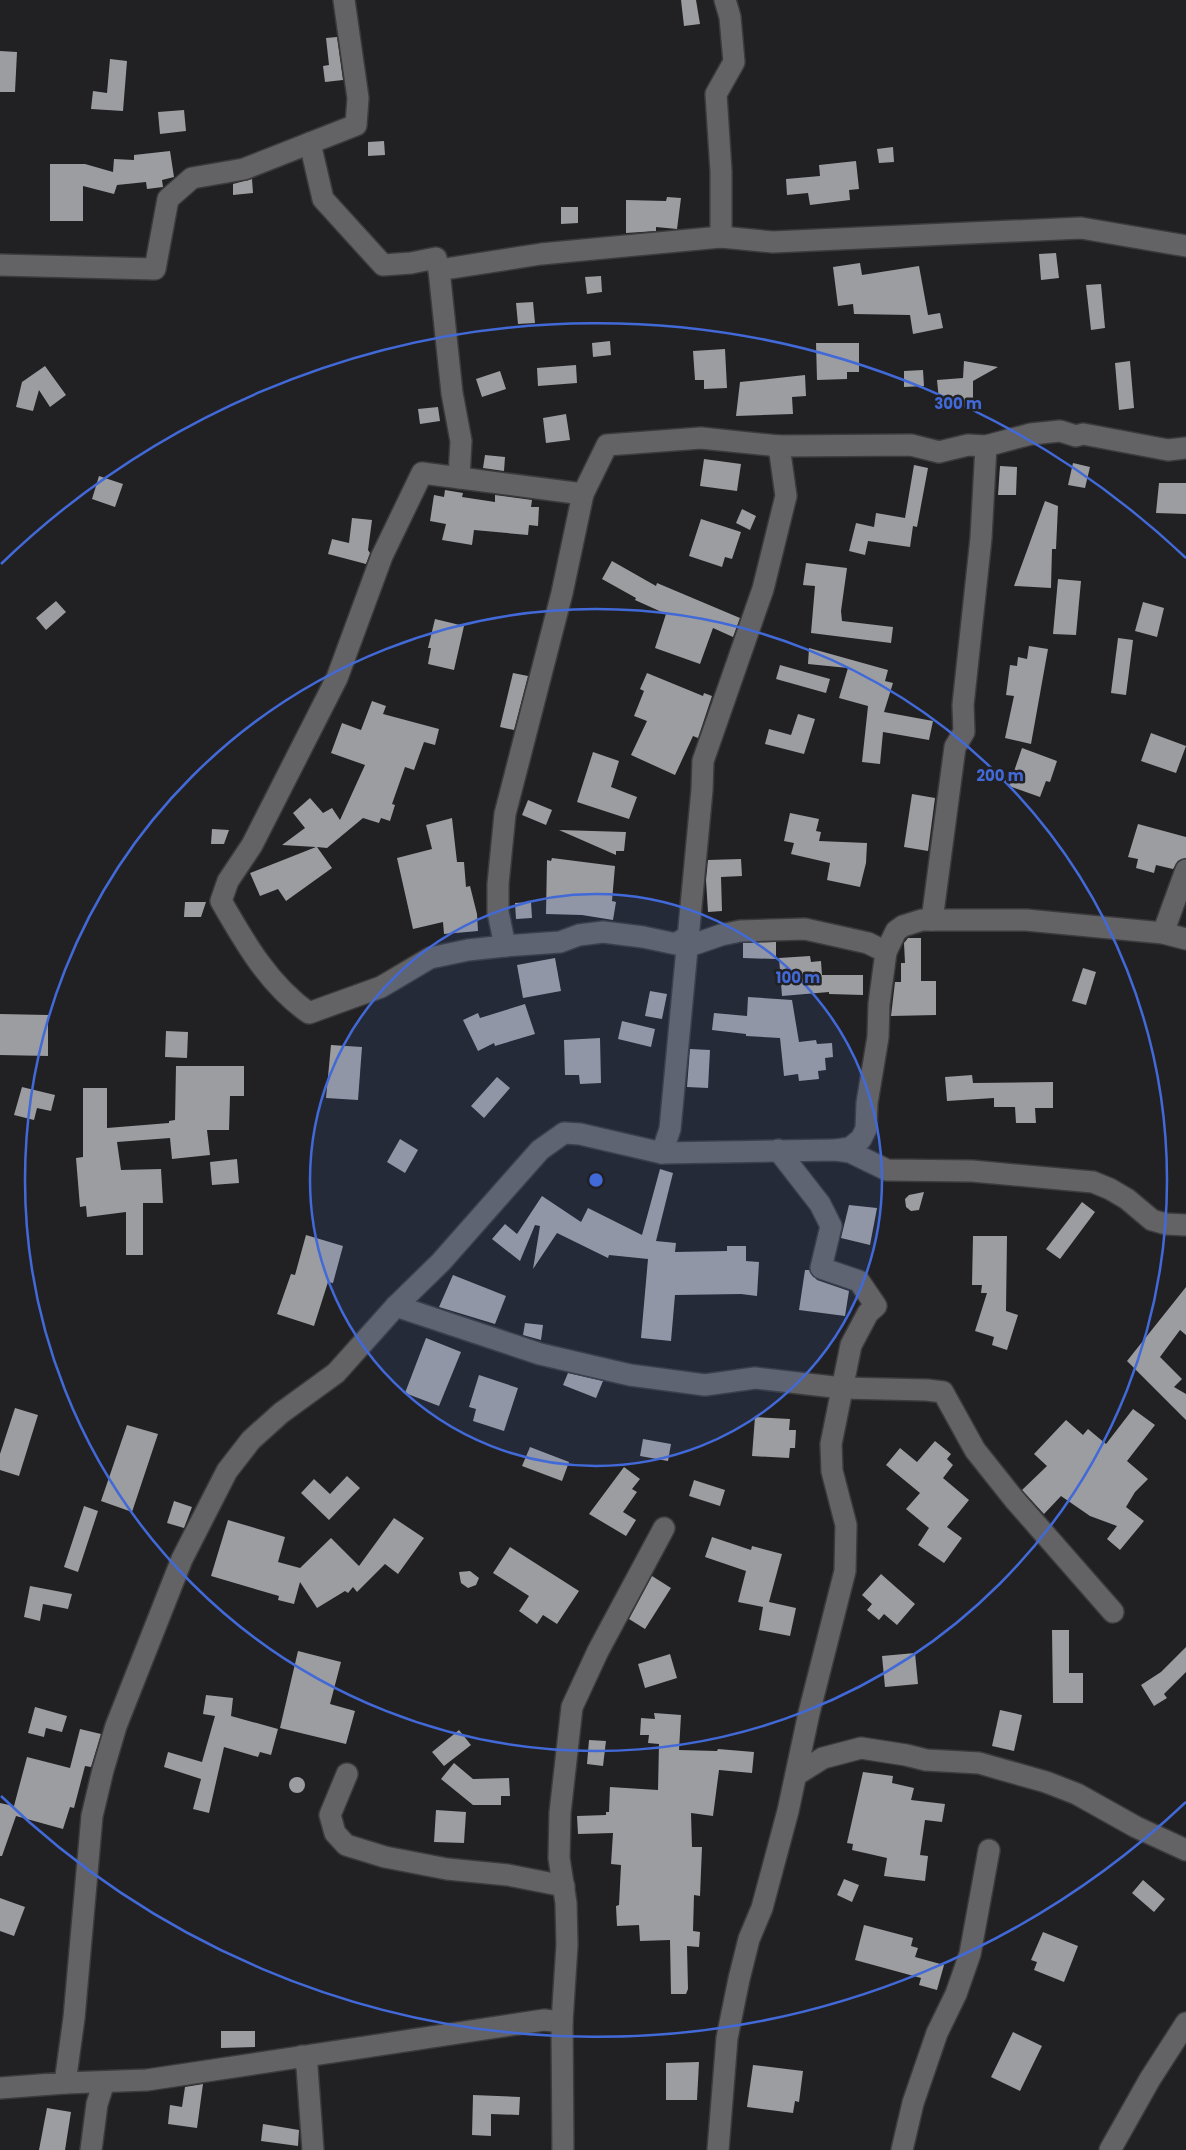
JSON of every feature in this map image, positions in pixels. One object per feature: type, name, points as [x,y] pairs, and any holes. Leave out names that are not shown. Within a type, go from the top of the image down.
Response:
[{"type":"street","points":[[0,265],[155,269],[168,199],[192,178],[244,169],[356,125],[358,98],[344,0]]},
{"type":"street","points":[[721,237],[721,171],[716,94],[734,62],[730,17],[725,0]]},
{"type":"street","points":[[310,143],[323,198],[383,265],[411,263],[436,258],[452,394],[461,441],[459,478]]},
{"type":"street","points":[[438,270],[541,254],[721,237],[773,242],[1081,228],[1186,246]]},
{"type":"street","points":[[505,946],[498,912],[498,884],[505,814],[562,593],[583,494],[608,445],[702,438],[779,446],[911,445],[939,452],[968,445],[986,446],[1011,438],[1060,431],[1076,436],[1083,434],[1168,450],[1186,448]]},
{"type":"street","points":[[662,1153],[670,1130],[702,790],[703,761],[763,589],[786,496],[779,446]]},
{"type":"street","points":[[932,920],[955,747],[964,732],[963,704],[981,538],[986,446]]},
{"type":"street","points":[[583,494],[422,473],[382,556],[337,678],[252,846],[228,881],[221,901],[247,946],[278,987],[309,1013],[381,987],[430,958],[468,950],[560,942],[579,935],[603,932],[643,937],[676,944],[688,936]]},
{"type":"street","points":[[1163,933],[1186,870]]},
{"type":"street","points":[[65,2084],[74,2018],[92,1816],[116,1726],[182,1559],[227,1471],[251,1440],[281,1412],[336,1372],[396,1306],[441,1262],[540,1150],[564,1133],[580,1134],[662,1153],[836,1150],[850,1148],[861,1139],[866,1129],[867,1103],[878,1037],[879,1004],[886,952],[896,931],[903,926],[922,920],[1026,920],[1163,933],[1186,940]]},
{"type":"street","points":[[688,936],[695,944],[721,934],[740,931],[805,929],[868,943],[886,952]]},
{"type":"street","points":[[718,2150],[727,2038],[739,1979],[749,1939],[762,1908],[845,1571],[846,1525],[832,1471],[831,1453],[842,1388],[851,1345],[868,1313],[876,1306],[859,1280],[821,1268],[832,1226],[820,1204],[778,1150]]},
{"type":"street","points":[[836,1150],[850,1152],[887,1170],[972,1171],[1093,1182],[1127,1199],[1152,1220],[1166,1224],[1186,1225]]},
{"type":"street","points":[[396,1306],[540,1354],[630,1375],[705,1385],[755,1378],[842,1388],[943,1392],[975,1450],[1014,1499],[1113,1612]]},
{"type":"street","points":[[562,2150],[562,2022],[567,1945],[564,1886],[559,1858],[560,1813],[572,1707],[598,1651],[664,1528]]},
{"type":"street","points":[[802,1743],[823,1758]]},
{"type":"street","points":[[796,1775],[823,1758],[861,1748],[906,1754],[926,1760],[979,1763],[1046,1782],[1077,1794],[1136,1826],[1186,1850]]},
{"type":"street","points":[[347,1774],[330,1815],[335,1833],[346,1845],[385,1857],[447,1869],[508,1876],[564,1886]]},
{"type":"street","points":[[902,2150],[913,2103],[937,2033],[956,1994],[970,1954],[989,1850]]},
{"type":"street","points":[[0,2088],[148,2080],[544,2020],[562,2022]]},
{"type":"street","points":[[1110,2150],[1150,2078],[1186,2023]]},
{"type":"street","points":[[302,2056],[307,2067],[313,2150]]},
{"type":"street","points":[[91,2150],[97,2104],[104,2082]]},
{"type":"building","points":[[681,0],[696,0],[700,24],[684,26]]},
{"type":"building","points":[[337,37],[343,80],[325,82],[323,66],[329,65],[326,38]]},
{"type":"building","points":[[0,51],[17,52],[15,92],[0,92]]},
{"type":"building","points":[[110,59],[127,61],[123,111],[91,109],[93,91],[107,93]]},
{"type":"building","points":[[184,110],[186,131],[160,134],[158,112]]},
{"type":"building","points":[[384,141],[385,155],[368,156],[368,142]]},
{"type":"building","points":[[893,147],[894,162],[879,163],[877,149]]},
{"type":"building","points":[[170,151],[174,177],[162,180],[163,187],[147,189],[146,182],[117,185],[114,194],[83,186],[83,221],[50,221],[50,164],[85,164],[113,172],[114,159],[134,160],[134,155]]},
{"type":"building","points":[[856,161],[859,189],[849,190],[850,200],[810,205],[808,193],[787,195],[786,179],[820,176],[819,165]]},
{"type":"building","points":[[252,179],[253,193],[233,195],[233,184]]},
{"type":"building","points":[[667,197],[681,198],[677,229],[656,227],[656,231],[626,233],[626,200],[666,201]]},
{"type":"building","points":[[561,207],[578,207],[578,223],[561,224]]},
{"type":"building","points":[[1056,253],[1059,278],[1041,280],[1039,254]]},
{"type":"building","points":[[860,263],[862,275],[919,266],[928,315],[940,313],[943,328],[913,334],[910,315],[854,314],[853,304],[838,306],[833,267]]},
{"type":"building","points":[[601,276],[602,292],[587,294],[585,277]]},
{"type":"building","points":[[1101,284],[1105,328],[1091,330],[1086,285]]},
{"type":"building","points":[[533,302],[535,323],[518,324],[516,303]]},
{"type":"building","points":[[610,341],[611,355],[593,357],[592,343]]},
{"type":"building","points":[[816,343],[859,343],[859,372],[847,372],[847,379],[817,380]]},
{"type":"building","points":[[725,349],[727,388],[704,389],[704,380],[695,380],[693,351]]},
{"type":"building","points":[[964,361],[998,367],[973,381],[973,407],[955,406],[956,409],[940,410],[937,380],[963,378]]},
{"type":"building","points":[[1130,361],[1134,408],[1119,410],[1115,363]]},
{"type":"building","points":[[576,365],[577,383],[538,386],[537,368]]},
{"type":"building","points":[[45,366],[66,395],[50,407],[39,390],[33,411],[16,407],[22,382]]},
{"type":"building","points":[[923,370],[924,386],[904,387],[904,371]]},
{"type":"building","points":[[500,371],[506,389],[482,397],[476,379]]},
{"type":"building","points":[[805,375],[806,396],[792,397],[793,414],[736,416],[740,382]]},
{"type":"building","points":[[438,407],[440,421],[420,424],[418,409]]},
{"type":"building","points":[[566,414],[570,440],[546,443],[543,418]]},
{"type":"building","points":[[485,455],[505,457],[504,471],[483,468]]},
{"type":"building","points":[[704,459],[741,464],[737,491],[700,486]]},
{"type":"building","points":[[1073,463],[1090,467],[1085,488],[1068,485]]},
{"type":"building","points":[[914,465],[928,468],[917,527],[913,526],[910,547],[868,541],[865,555],[849,551],[856,523],[874,527],[876,513],[905,518]]},
{"type":"building","points":[[1000,466],[1017,467],[1016,495],[998,495]]},
{"type":"building","points":[[99,476],[123,484],[115,507],[92,499]]},
{"type":"building","points":[[1159,483],[1186,483],[1186,514],[1156,513]]},
{"type":"building","points":[[445,490],[463,493],[462,497],[495,502],[495,495],[532,500],[531,507],[539,507],[538,526],[529,525],[528,535],[474,530],[472,545],[442,540],[446,524],[430,521],[434,495],[444,497]]},
{"type":"building","points":[[1045,501],[1058,506],[1056,549],[1052,549],[1051,588],[1014,586]]},
{"type":"building","points":[[742,509],[756,516],[750,530],[736,523]]},
{"type":"building","points":[[352,518],[372,520],[368,550],[370,553],[366,564],[328,554],[332,539],[349,543]]},
{"type":"building","points":[[701,519],[741,532],[732,559],[725,557],[722,567],[689,556]]},
{"type":"building","points":[[612,561],[656,586],[657,583],[740,618],[733,637],[713,628],[700,664],[655,648],[666,614],[635,600],[636,598],[602,579]]},
{"type":"building","points":[[806,563],[847,568],[841,611],[842,621],[893,627],[891,643],[811,633],[815,586],[803,585]]},
{"type":"building","points":[[1058,579],[1081,581],[1076,635],[1053,634]]},
{"type":"building","points":[[56,601],[66,612],[46,630],[36,618]]},
{"type":"building","points":[[1143,602],[1164,608],[1157,637],[1135,631]]},
{"type":"building","points":[[435,619],[464,626],[454,670],[428,664],[431,648],[428,648]]},
{"type":"building","points":[[1118,638],[1133,640],[1126,695],[1111,693]]},
{"type":"building","points":[[1029,646],[1048,649],[1031,744],[1005,738],[1014,696],[1006,695],[1010,665],[1017,666],[1018,657],[1027,659]]},
{"type":"building","points":[[809,648],[888,670],[885,681],[893,683],[884,712],[933,721],[929,740],[883,732],[880,764],[862,762],[868,706],[839,698],[848,668],[808,664]]},
{"type":"building","points":[[780,665],[830,679],[826,693],[776,679]]},
{"type":"building","points":[[513,673],[528,676],[514,730],[500,727]]},
{"type":"building","points":[[647,673],[703,696],[704,693],[712,696],[698,738],[693,736],[675,775],[631,755],[647,721],[634,716],[644,691],[640,689]]},
{"type":"building","points":[[372,701],[386,706],[383,714],[439,729],[435,745],[424,742],[414,770],[405,767],[392,804],[395,805],[390,821],[381,818],[379,823],[363,818],[327,848],[317,847],[332,868],[286,901],[278,889],[260,896],[250,873],[316,847],[282,845],[305,828],[293,813],[310,798],[323,813],[332,808],[340,820],[365,765],[331,753],[342,723],[361,730]]},
{"type":"building","points":[[798,714],[815,719],[804,754],[765,744],[769,729],[791,735]]},
{"type":"building","points":[[1151,733],[1186,746],[1176,773],[1141,761]]},
{"type":"building","points":[[1022,748],[1057,761],[1050,782],[1046,781],[1040,797],[1009,786]]},
{"type":"building","points":[[593,752],[619,761],[611,787],[637,797],[629,819],[577,802]]},
{"type":"building","points":[[912,794],[935,798],[928,851],[904,847]]},
{"type":"building","points":[[528,800],[552,810],[546,825],[522,815]]},
{"type":"building","points":[[790,813],[819,819],[816,831],[821,832],[819,841],[867,843],[866,863],[860,887],[827,880],[830,863],[791,854],[794,843],[784,841]]},
{"type":"building","points":[[452,818],[457,862],[464,862],[466,887],[470,886],[477,914],[478,931],[444,934],[443,922],[413,929],[397,858],[432,849],[426,825]]},
{"type":"building","points":[[1138,824],[1186,837],[1186,858],[1178,861],[1173,869],[1156,865],[1154,873],[1136,868],[1138,859],[1128,857]]},
{"type":"building","points":[[212,829],[229,830],[224,844],[211,844]]},
{"type":"building","points":[[559,830],[626,832],[624,851],[616,851],[616,855]]},
{"type":"building","points":[[552,858],[615,866],[612,901],[616,902],[613,920],[582,915],[546,914],[547,860],[551,861]]},
{"type":"building","points":[[741,859],[742,876],[721,877],[722,911],[708,912],[706,880],[708,860]]},
{"type":"building","points":[[185,902],[206,902],[201,917],[184,917]]},
{"type":"building","points":[[531,902],[532,918],[516,919],[515,903]]},
{"type":"building","points":[[908,938],[921,938],[921,981],[936,981],[936,1015],[891,1016],[895,982],[901,982],[901,963],[905,963],[904,943]]},
{"type":"building","points":[[776,942],[776,959],[743,958],[743,943]]},
{"type":"building","points":[[810,956],[811,962],[821,961],[822,975],[863,975],[863,995],[829,994],[829,992],[782,996],[779,958]]},
{"type":"building","points":[[555,958],[561,991],[523,998],[517,965]]},
{"type":"building","points":[[1083,968],[1096,972],[1086,1005],[1072,1001]]},
{"type":"building","points":[[650,991],[667,994],[662,1019],[645,1016]]},
{"type":"building","points":[[748,997],[792,1000],[799,1042],[816,1040],[817,1044],[832,1043],[833,1057],[825,1058],[826,1070],[818,1071],[819,1079],[799,1081],[798,1074],[784,1076],[780,1038],[746,1036],[746,1034],[712,1030],[714,1013],[747,1016]]},
{"type":"building","points":[[525,1004],[535,1034],[495,1046],[494,1043],[478,1051],[463,1020],[478,1013],[480,1018]]},
{"type":"building","points":[[0,1014],[48,1015],[48,1056],[0,1055]]},
{"type":"building","points":[[622,1021],[655,1029],[651,1047],[618,1039]]},
{"type":"building","points":[[166,1031],[188,1032],[187,1058],[165,1057]]},
{"type":"building","points":[[600,1038],[601,1083],[580,1084],[579,1075],[565,1075],[564,1040]]},
{"type":"building","points":[[331,1045],[362,1047],[358,1100],[326,1098]]},
{"type":"building","points":[[690,1049],[710,1050],[708,1088],[687,1087]]},
{"type":"building","points":[[176,1066],[244,1066],[244,1096],[230,1096],[229,1130],[207,1130],[210,1155],[172,1159],[170,1138],[117,1142],[121,1170],[161,1169],[163,1203],[143,1203],[143,1255],[126,1255],[126,1212],[87,1217],[86,1206],[80,1207],[76,1158],[83,1157],[83,1088],[107,1088],[107,1128],[169,1123],[169,1121],[175,1120]]},
{"type":"building","points":[[972,1075],[973,1083],[1053,1082],[1053,1108],[1035,1108],[1036,1123],[1016,1123],[1015,1107],[994,1107],[994,1098],[947,1101],[945,1077]]},
{"type":"building","points":[[497,1077],[510,1088],[484,1118],[471,1106]]},
{"type":"building","points":[[22,1087],[55,1095],[51,1111],[37,1108],[34,1120],[14,1115]]},
{"type":"building","points":[[400,1139],[418,1150],[405,1173],[387,1162]]},
{"type":"building","points":[[237,1159],[239,1183],[212,1185],[210,1162]]},
{"type":"building","points":[[660,1169],[673,1173],[656,1241],[676,1243],[675,1252],[727,1251],[727,1246],[746,1246],[746,1261],[759,1262],[757,1296],[741,1294],[675,1295],[671,1341],[641,1338],[648,1259],[609,1255],[608,1258],[557,1233],[533,1269],[540,1226],[535,1225],[520,1261],[492,1239],[505,1224],[517,1234],[542,1196],[581,1222],[588,1208],[642,1235]]},
{"type":"building","points":[[924,1192],[919,1210],[911,1211],[906,1207],[905,1199],[909,1195]]},
{"type":"building","points":[[1082,1202],[1095,1212],[1060,1259],[1046,1249]]},
{"type":"building","points":[[849,1205],[877,1208],[870,1245],[841,1238]]},
{"type":"building","points":[[306,1235],[343,1246],[333,1283],[328,1282],[314,1326],[277,1314],[291,1274],[295,1275]]},
{"type":"building","points":[[973,1236],[1007,1236],[1006,1311],[1018,1315],[1007,1350],[992,1345],[994,1337],[975,1331],[987,1293],[981,1293],[982,1285],[972,1285]]},
{"type":"building","points":[[805,1270],[809,1270],[817,1280],[849,1291],[845,1316],[799,1310]]},
{"type":"building","points":[[453,1275],[506,1296],[495,1324],[439,1307]]},
{"type":"building","points":[[1186,1287],[1186,1335],[1180,1330],[1160,1357],[1182,1379],[1174,1387],[1186,1394],[1186,1420],[1127,1361]]},
{"type":"building","points":[[525,1323],[543,1325],[541,1340],[523,1335]]},
{"type":"building","points":[[426,1338],[461,1352],[439,1406],[405,1393]]},
{"type":"building","points":[[568,1373],[603,1381],[596,1398],[563,1385]]},
{"type":"building","points":[[479,1375],[518,1388],[504,1431],[473,1421],[476,1409],[469,1407]]},
{"type":"building","points":[[15,1408],[38,1415],[19,1476],[0,1470],[0,1454]]},
{"type":"building","points":[[1133,1409],[1155,1425],[1127,1461],[1148,1479],[1135,1492],[1126,1507],[1144,1521],[1120,1550],[1107,1539],[1117,1526],[1090,1516],[1061,1496],[1044,1514],[1022,1490],[1047,1466],[1034,1454],[1066,1420],[1083,1435],[1088,1429],[1106,1444]]},
{"type":"building","points":[[755,1417],[790,1419],[789,1430],[796,1430],[795,1448],[790,1448],[789,1458],[752,1456]]},
{"type":"building","points":[[127,1425],[158,1434],[132,1512],[101,1501]]},
{"type":"building","points":[[643,1439],[671,1444],[668,1461],[640,1456]]},
{"type":"building","points":[[935,1441],[951,1454],[947,1459],[953,1465],[943,1478],[969,1500],[947,1527],[962,1538],[944,1563],[918,1545],[929,1528],[906,1509],[920,1493],[886,1465],[900,1448],[917,1462]]},
{"type":"building","points":[[530,1447],[569,1462],[562,1481],[522,1466]]},
{"type":"building","points":[[624,1467],[640,1479],[632,1489],[637,1492],[623,1512],[636,1520],[626,1536],[589,1514]]},
{"type":"building","points":[[347,1476],[360,1488],[329,1520],[301,1493],[314,1479],[330,1494]]},
{"type":"building","points":[[694,1480],[725,1490],[720,1506],[689,1496]]},
{"type":"building","points":[[174,1501],[192,1507],[184,1528],[167,1523]]},
{"type":"building","points":[[84,1506],[98,1511],[78,1572],[64,1567]]},
{"type":"building","points":[[394,1518],[424,1538],[398,1574],[385,1564],[357,1592],[353,1587],[348,1593],[345,1591],[317,1608],[300,1582],[294,1604],[278,1600],[279,1596],[211,1576],[228,1520],[285,1537],[278,1562],[300,1568],[331,1538],[359,1566]]},
{"type":"building","points":[[712,1537],[751,1550],[752,1546],[782,1554],[769,1602],[796,1608],[790,1636],[759,1630],[763,1607],[738,1602],[746,1571],[705,1557]]},
{"type":"building","points":[[510,1547],[579,1591],[557,1624],[543,1615],[537,1624],[519,1611],[529,1596],[493,1573]]},
{"type":"building","points":[[470,1571],[479,1578],[476,1585],[468,1588],[461,1583],[459,1572]]},
{"type":"building","points":[[881,1574],[915,1604],[897,1625],[884,1614],[879,1620],[867,1610],[872,1604],[862,1595]]},
{"type":"building","points":[[652,1576],[671,1588],[645,1629],[629,1619]]},
{"type":"building","points":[[30,1586],[72,1594],[68,1609],[43,1604],[40,1621],[24,1617]]},
{"type":"building","points":[[1052,1630],[1069,1630],[1069,1673],[1083,1673],[1083,1703],[1053,1703]]},
{"type":"building","points":[[1186,1647],[1186,1672],[1164,1694],[1167,1698],[1154,1706],[1141,1685],[1161,1672]]},
{"type":"building","points":[[298,1651],[341,1662],[330,1704],[355,1711],[346,1744],[280,1728]]},
{"type":"building","points":[[915,1653],[918,1684],[885,1687],[882,1656]]},
{"type":"building","points":[[670,1654],[677,1678],[645,1688],[638,1664]]},
{"type":"building","points":[[206,1695],[233,1698],[231,1716],[278,1729],[271,1755],[260,1752],[258,1757],[224,1747],[209,1813],[193,1809],[201,1779],[164,1767],[168,1752],[202,1762],[215,1716],[203,1714]]},
{"type":"building","points":[[35,1707],[67,1716],[62,1732],[46,1728],[44,1737],[28,1733]]},
{"type":"building","points":[[1000,1710],[1022,1715],[1014,1751],[992,1746]]},
{"type":"building","points":[[654,1713],[681,1715],[679,1750],[717,1751],[718,1749],[754,1752],[752,1773],[719,1770],[713,1816],[691,1813],[692,1847],[702,1847],[700,1896],[694,1895],[693,1931],[700,1932],[699,1947],[687,1946],[688,1989],[686,1994],[671,1994],[670,1940],[640,1941],[639,1925],[617,1926],[616,1906],[619,1905],[621,1865],[611,1864],[613,1833],[578,1834],[577,1816],[606,1815],[606,1812],[609,1812],[610,1787],[658,1790],[659,1744],[648,1743],[649,1735],[640,1735],[641,1718],[655,1719]]},
{"type":"building","points":[[80,1729],[101,1734],[91,1767],[85,1766],[74,1808],[70,1807],[63,1829],[16,1816],[2,1856],[0,1856],[0,1803],[14,1806],[27,1757],[70,1768]]},
{"type":"building","points":[[459,1730],[471,1745],[444,1766],[432,1752]]},
{"type":"building","points":[[589,1740],[606,1741],[603,1766],[587,1764]]},
{"type":"building","points":[[454,1763],[473,1779],[509,1778],[510,1796],[501,1796],[501,1805],[473,1805],[441,1779]]},
{"type":"building","points":[[863,1772],[893,1776],[892,1783],[914,1788],[911,1800],[945,1804],[942,1822],[925,1820],[920,1855],[928,1856],[925,1881],[884,1876],[887,1858],[852,1850],[853,1844],[847,1843]]},
{"type":"building","points":[[294,1777],[300,1777],[305,1782],[303,1791],[294,1793],[289,1788],[289,1782]]},
{"type":"building","points":[[436,1810],[466,1812],[464,1843],[434,1842]]},
{"type":"building","points":[[844,1879],[859,1885],[852,1902],[837,1895]]},
{"type":"building","points":[[1143,1880],[1165,1899],[1154,1912],[1132,1893]]},
{"type":"building","points":[[0,1898],[25,1907],[14,1936],[0,1931]]},
{"type":"building","points":[[864,1925],[913,1938],[911,1946],[918,1948],[915,1957],[944,1965],[937,1990],[919,1985],[921,1978],[855,1960]]},
{"type":"building","points":[[1043,1932],[1078,1946],[1064,1982],[1034,1970],[1037,1962],[1031,1960]]},
{"type":"building","points":[[221,2031],[255,2031],[255,2047],[221,2048]]},
{"type":"building","points":[[1013,2032],[1042,2046],[1020,2091],[991,2077]]},
{"type":"building","points":[[699,2062],[697,2100],[666,2100],[666,2063]]},
{"type":"building","points":[[753,2065],[803,2071],[799,2102],[795,2101],[793,2113],[747,2107]]},
{"type":"building","points":[[203,2084],[197,2128],[168,2124],[170,2105],[182,2107],[185,2087]]},
{"type":"building","points":[[473,2095],[520,2097],[519,2115],[491,2114],[491,2136],[472,2135]]},
{"type":"building","points":[[47,2108],[71,2112],[65,2150],[39,2150]]},
{"type":"building","points":[[263,2124],[299,2130],[298,2146],[261,2141]]}]
